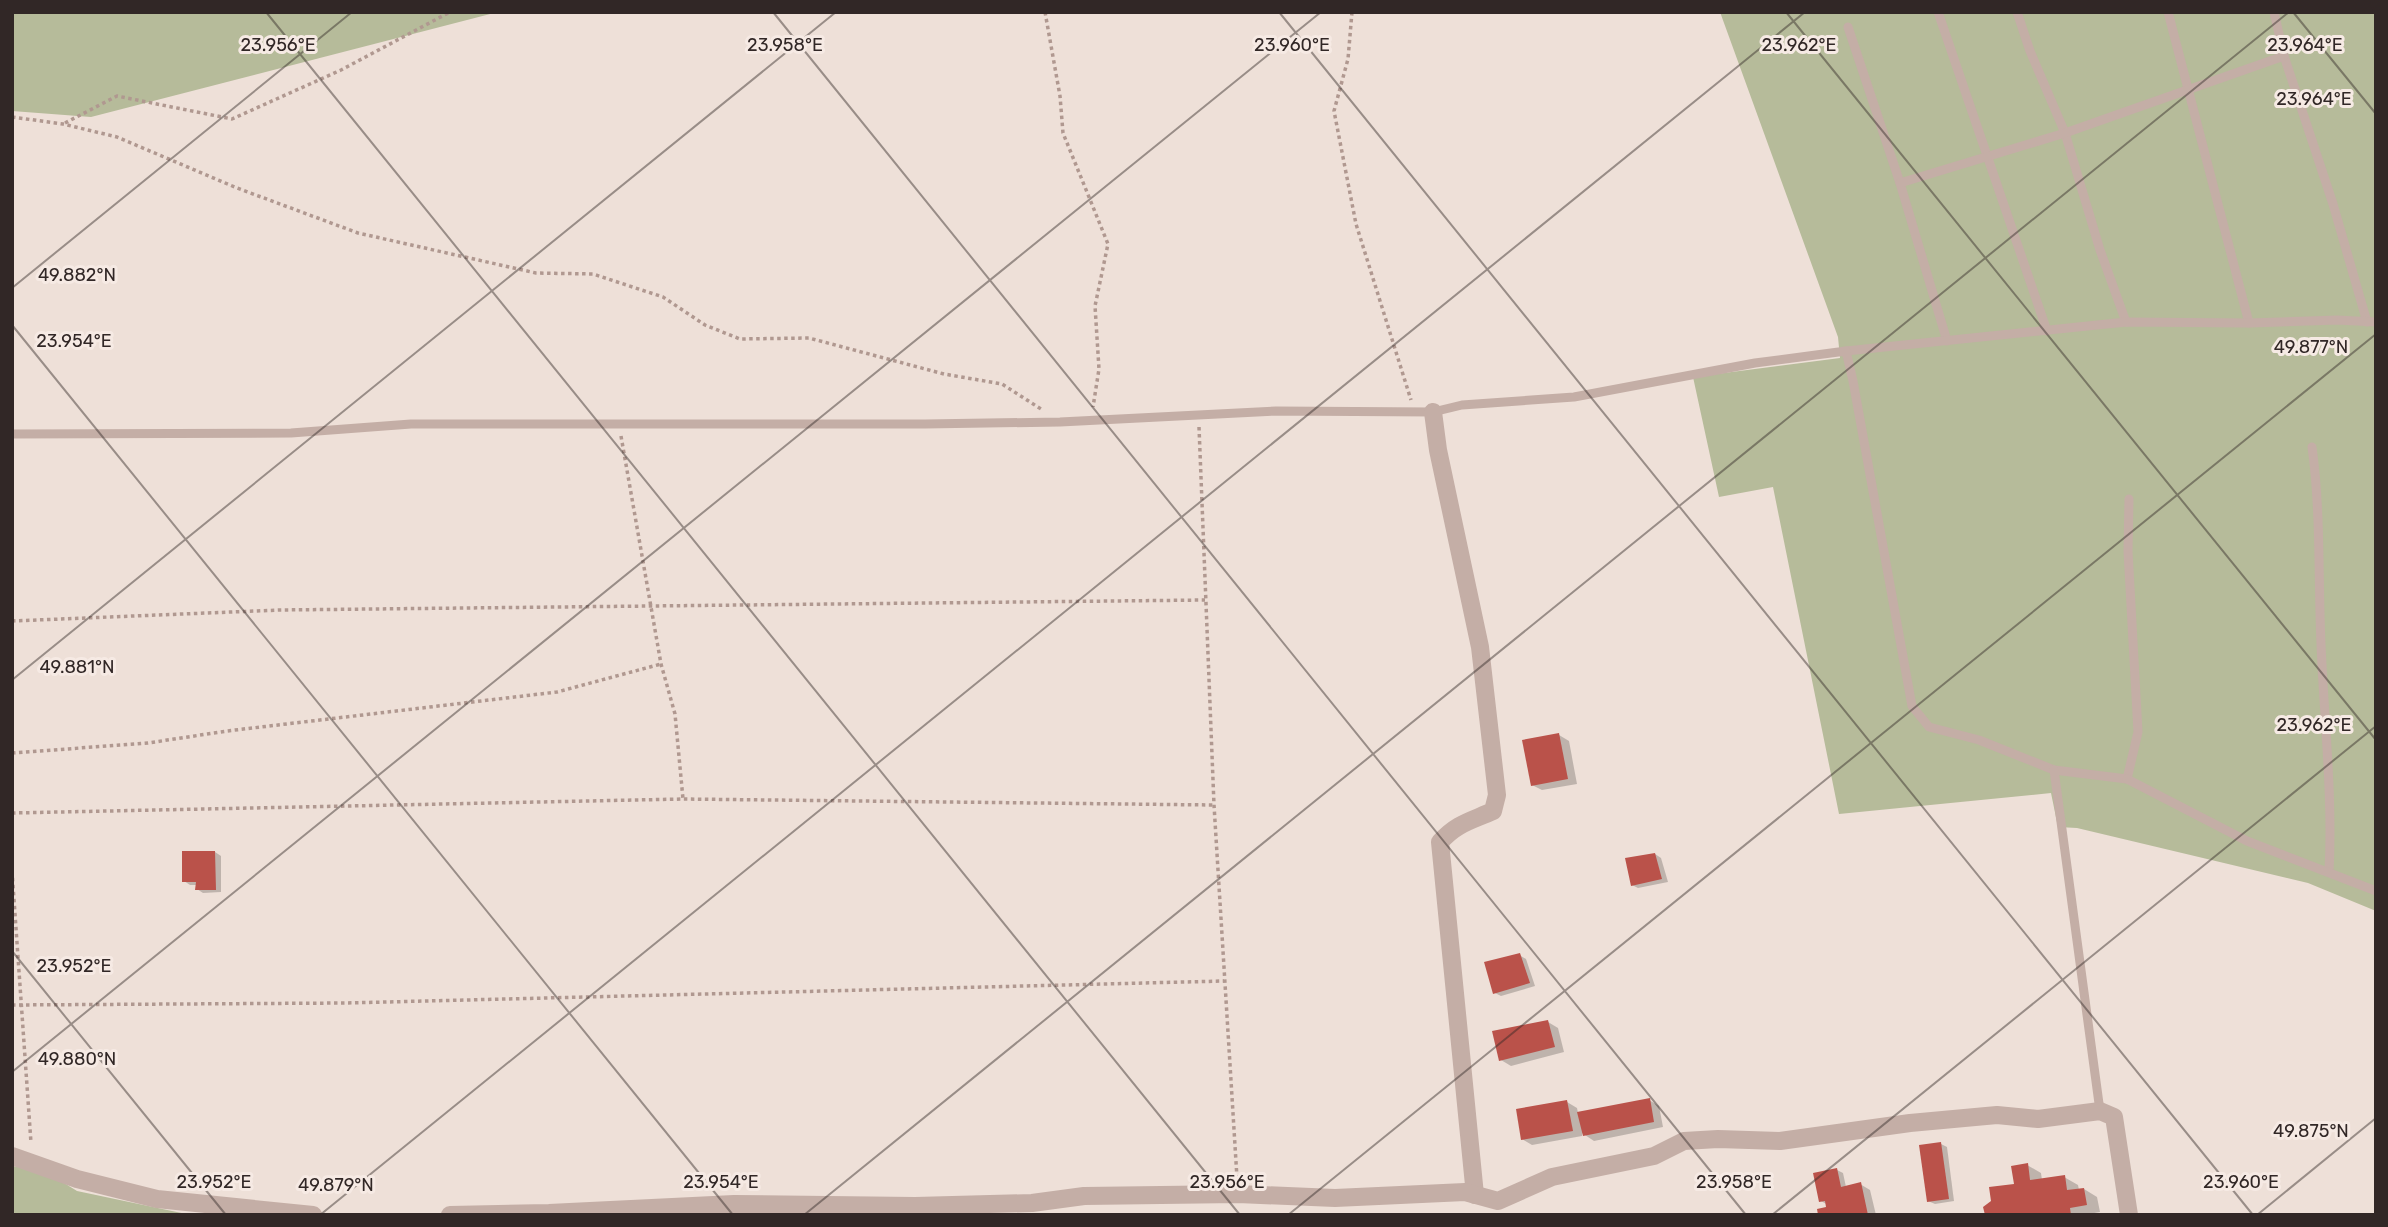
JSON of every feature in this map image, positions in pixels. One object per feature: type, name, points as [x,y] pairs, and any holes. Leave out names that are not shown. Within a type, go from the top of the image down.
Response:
[{"type":"street","points":[[1433,412],[1438,450],[1480,647],[1497,795],[1493,811],[1462,823],[1440,842],[1475,1195]]},
{"type":"street","points":[[450,1215],[734,1204],[915,1206],[1032,1203],[1084,1196],[1238,1194],[1335,1198],[1465,1192],[1498,1208],[1552,1177],[1654,1156],[1684,1141],[1780,1141],[1961,1118],[1997,1115],[2038,1119],[2100,1111],[2114,1117],[2129,1215]]},
{"type":"street","points":[[12,1156],[77,1179],[157,1199],[313,1215]]},
{"type":"lane","points":[[1938,12],[2046,331]]},
{"type":"lane","points":[[2017,12],[2065,133],[2100,250],[2126,322]]},
{"type":"lane","points":[[2168,12],[2249,323]]},
{"type":"lane","points":[[12,434],[291,433],[411,424],[1060,422],[1276,411],[1433,412],[1462,405],[1574,397],[1755,363],[1846,351],[2126,322],[2371,322],[2284,55],[2274,12]]},
{"type":"lane","points":[[1848,27],[1900,183],[1947,341]]},
{"type":"lane","points":[[1900,183],[2065,133],[2284,55]]},
{"type":"lane","points":[[1846,351],[1912,706],[1929,727],[1979,740],[2054,770],[2127,779],[2247,841],[2376,891]]},
{"type":"lane","points":[[2312,447],[2316,479],[2331,838],[2329,872]]},
{"type":"lane","points":[[2127,779],[2138,732],[2128,551],[2129,499]]},
{"type":"lane","points":[[2054,770],[2100,1111]]},
{"type":"path","points":[[63,124],[117,96],[232,119],[341,70],[450,12]]},
{"type":"path","points":[[1045,12],[1060,96],[1063,133],[1108,244],[1095,306],[1099,369],[1090,420]]},
{"type":"path","points":[[1352,12],[1348,59],[1334,111],[1356,224],[1404,370],[1414,412]]},
{"type":"path","points":[[12,117],[63,124],[117,137],[237,188],[358,233],[536,273],[593,274],[663,297],[705,325],[740,339],[809,338],[944,374],[1002,384],[1060,422]]},
{"type":"path","points":[[1198,415],[1214,805],[1238,1194]]},
{"type":"path","points":[[619,423],[661,664],[674,714],[683,799]]},
{"type":"path","points":[[12,621],[280,610],[1205,600]]},
{"type":"path","points":[[12,753],[148,743],[227,731],[557,692],[661,664]]},
{"type":"path","points":[[12,814],[683,799],[1214,805]]},
{"type":"path","points":[[12,871],[32,1163]]},
{"type":"path","points":[[12,1005],[346,1003],[1224,981]]},
{"type":"green space","points":[[12,12],[498,12],[91,117],[12,111]]},
{"type":"green space","points":[[1720,12],[2376,12],[2376,911],[2308,883],[2077,828],[2058,827],[2051,793],[1839,814],[1773,487],[1719,497],[1693,377],[1840,358],[1838,337]]},
{"type":"green space","points":[[12,1166],[43,1170],[77,1191],[191,1215],[12,1215]]},
{"type":"building","points":[[1559,733],[1568,779],[1531,786],[1522,740]]},
{"type":"building","points":[[182,851],[215,851],[216,890],[195,890],[196,882],[182,882]]},
{"type":"building","points":[[1655,853],[1662,879],[1631,886],[1625,858]]},
{"type":"building","points":[[1520,953],[1530,983],[1493,994],[1484,962]]},
{"type":"building","points":[[1548,1020],[1555,1047],[1499,1061],[1492,1031]]},
{"type":"building","points":[[1650,1098],[1654,1122],[1583,1136],[1577,1112]]},
{"type":"building","points":[[1567,1100],[1573,1131],[1521,1140],[1516,1109]]},
{"type":"building","points":[[1941,1142],[1949,1199],[1927,1202],[1919,1145]]},
{"type":"building","points":[[2028,1163],[2030,1180],[2065,1175],[2067,1190],[2084,1188],[2087,1205],[2070,1208],[2071,1215],[1985,1215],[1983,1207],[1991,1201],[1989,1187],[2014,1184],[2011,1166]]},
{"type":"building","points":[[1837,1168],[1841,1187],[1861,1182],[1868,1215],[1818,1215],[1817,1209],[1826,1207],[1825,1201],[1819,1202],[1813,1173]]}]
